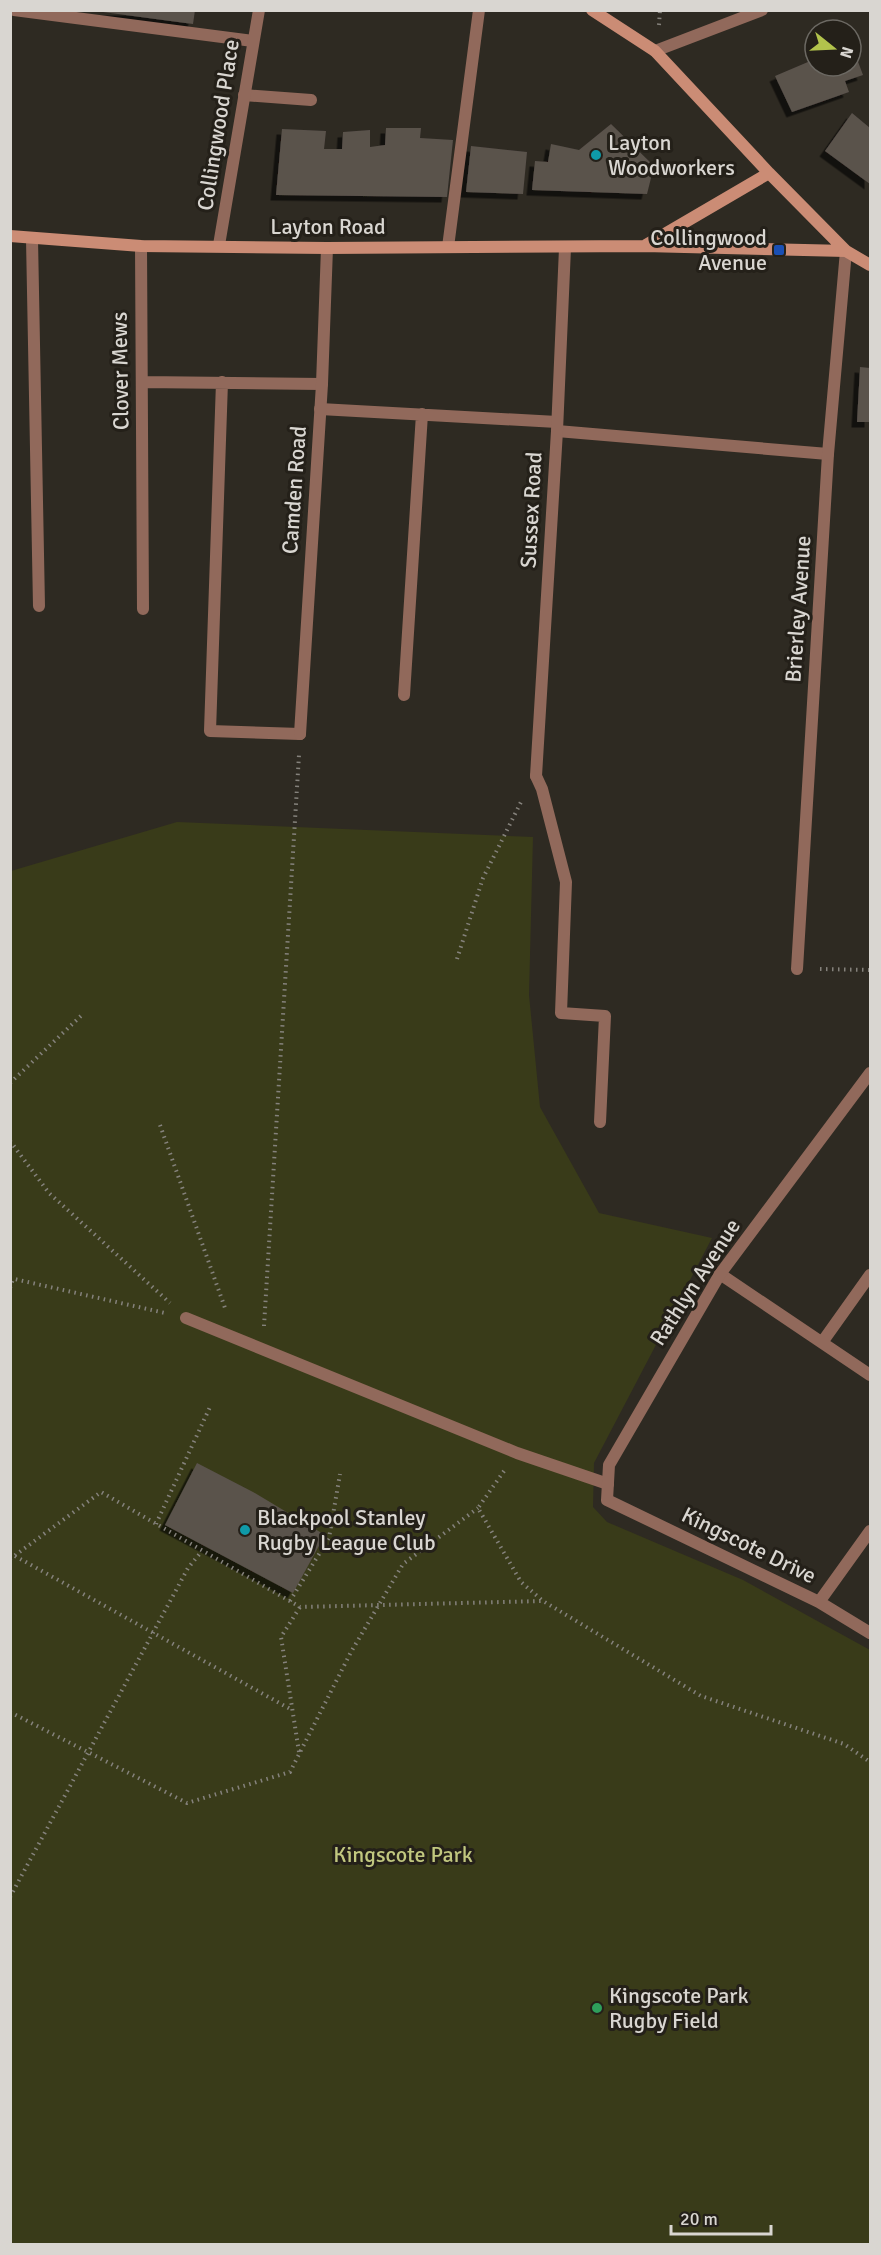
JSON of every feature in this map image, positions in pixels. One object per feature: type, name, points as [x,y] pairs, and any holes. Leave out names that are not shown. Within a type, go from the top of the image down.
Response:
[{"type":"street","points":[[14,10],[253,41]]},
{"type":"street","name":"Collingwood Place","points":[[219,246],[259,10]]},
{"type":"street","points":[[448,247],[479,10]]},
{"type":"street","points":[[592,10],[655,51],[769,173]]},
{"type":"street","points":[[655,51],[762,10]]},
{"type":"street","points":[[244,95],[311,100]]},
{"type":"street","name":"Layton Road","points":[[645,246],[769,173],[846,251],[870,265]]},
{"type":"street","name":"Layton Road","points":[[10,236],[141,246],[565,248],[645,246],[846,251]]},
{"type":"street","points":[[33,239],[39,606]]},
{"type":"street","name":"Clover Mews","points":[[141,246],[143,609]]},
{"type":"street","name":"Camden Road","points":[[300,734],[322,384],[327,248]]},
{"type":"street","name":"Sussex Road","points":[[536,776],[557,427],[565,248]]},
{"type":"street","name":"Brierley Avenue","points":[[797,969],[828,454],[846,251]]},
{"type":"street","points":[[142,382],[322,384]]},
{"type":"street","points":[[222,382],[210,731],[300,734]]},
{"type":"street","points":[[320,409],[422,414],[828,454]]},
{"type":"street","points":[[404,695],[422,414]]},
{"type":"street","points":[[536,776],[542,789],[566,882],[561,1012],[605,1016],[600,1122]]},
{"type":"street","name":"Rathlyn Avenue","points":[[607,1500],[609,1464],[720,1274],[870,1073]]},
{"type":"street","points":[[720,1274],[823,1341],[870,1375]]},
{"type":"street","points":[[823,1341],[870,1275]]},
{"type":"street","points":[[186,1318],[517,1454],[608,1484]]},
{"type":"street","name":"Kingscote Drive","points":[[607,1500],[819,1602],[870,1632]]},
{"type":"street","points":[[819,1602],[870,1531]]},
{"type":"path","points":[[262,1349],[300,734]]},
{"type":"path","points":[[457,959],[483,878],[518,806],[536,776]]},
{"type":"path","points":[[797,969],[870,970]]},
{"type":"path","points":[[10,1083],[83,1014]]},
{"type":"path","points":[[160,1125],[237,1339]]},
{"type":"path","points":[[10,1141],[49,1193],[186,1318]]},
{"type":"path","points":[[10,1288],[12,1279],[186,1318]]},
{"type":"path","points":[[156,1524],[210,1407]]},
{"type":"path","points":[[10,1712],[187,1803],[290,1772],[351,1652],[403,1564],[478,1508],[517,1454]]},
{"type":"path","points":[[290,1601],[329,1538],[340,1474]]},
{"type":"path","points":[[292,1710],[13,1558],[101,1492],[300,1607],[543,1601]]},
{"type":"path","points":[[478,1508],[521,1582],[543,1601],[701,1696],[844,1744],[870,1762]]},
{"type":"path","points":[[10,1897],[90,1753],[188,1568],[202,1551]]},
{"type":"path","points":[[299,1754],[280,1637],[300,1607]]},
{"type":"green space","name":"Kingscote Park","points":[[177,822],[533,837],[529,995],[540,1107],[599,1213],[712,1238],[594,1463],[593,1507],[607,1522],[743,1580],[870,1650],[870,2244],[11,2244],[11,871]]},
{"type":"building","points":[[88,10],[195,10],[193,24]]},
{"type":"building","points":[[803,64],[803,78],[854,78],[845,81],[849,92],[792,112],[775,76]]},
{"type":"building","points":[[852,113],[870,128],[870,184],[825,151]]},
{"type":"building","name":"Layton Woodworkers","points":[[611,124],[654,166],[647,194],[532,190],[535,161],[548,162],[551,144],[579,150]]},
{"type":"building","points":[[386,128],[421,128],[420,138],[453,140],[447,197],[276,195],[282,129],[326,131],[324,149],[342,149],[343,132],[370,130],[370,147],[385,145]]},
{"type":"building","points":[[471,146],[527,152],[523,194],[466,192]]},
{"type":"building","points":[[860,367],[870,368],[870,422],[857,422]]},
{"type":"building","name":"Blackpool Stanley Rugby League Club","points":[[197,1463],[253,1492],[325,1535],[293,1593],[165,1525]]},
{"type":"place","name":"Layton Woodworkers","points":[[596,155]]},
{"type":"place","name":"Collingwood Avenue","points":[[779,250]]},
{"type":"place","name":"Blackpool Stanley Rugby League Club","points":[[245,1530]]},
{"type":"place","name":"Kingscote Park Rugby Field","points":[[597,2008]]}]
